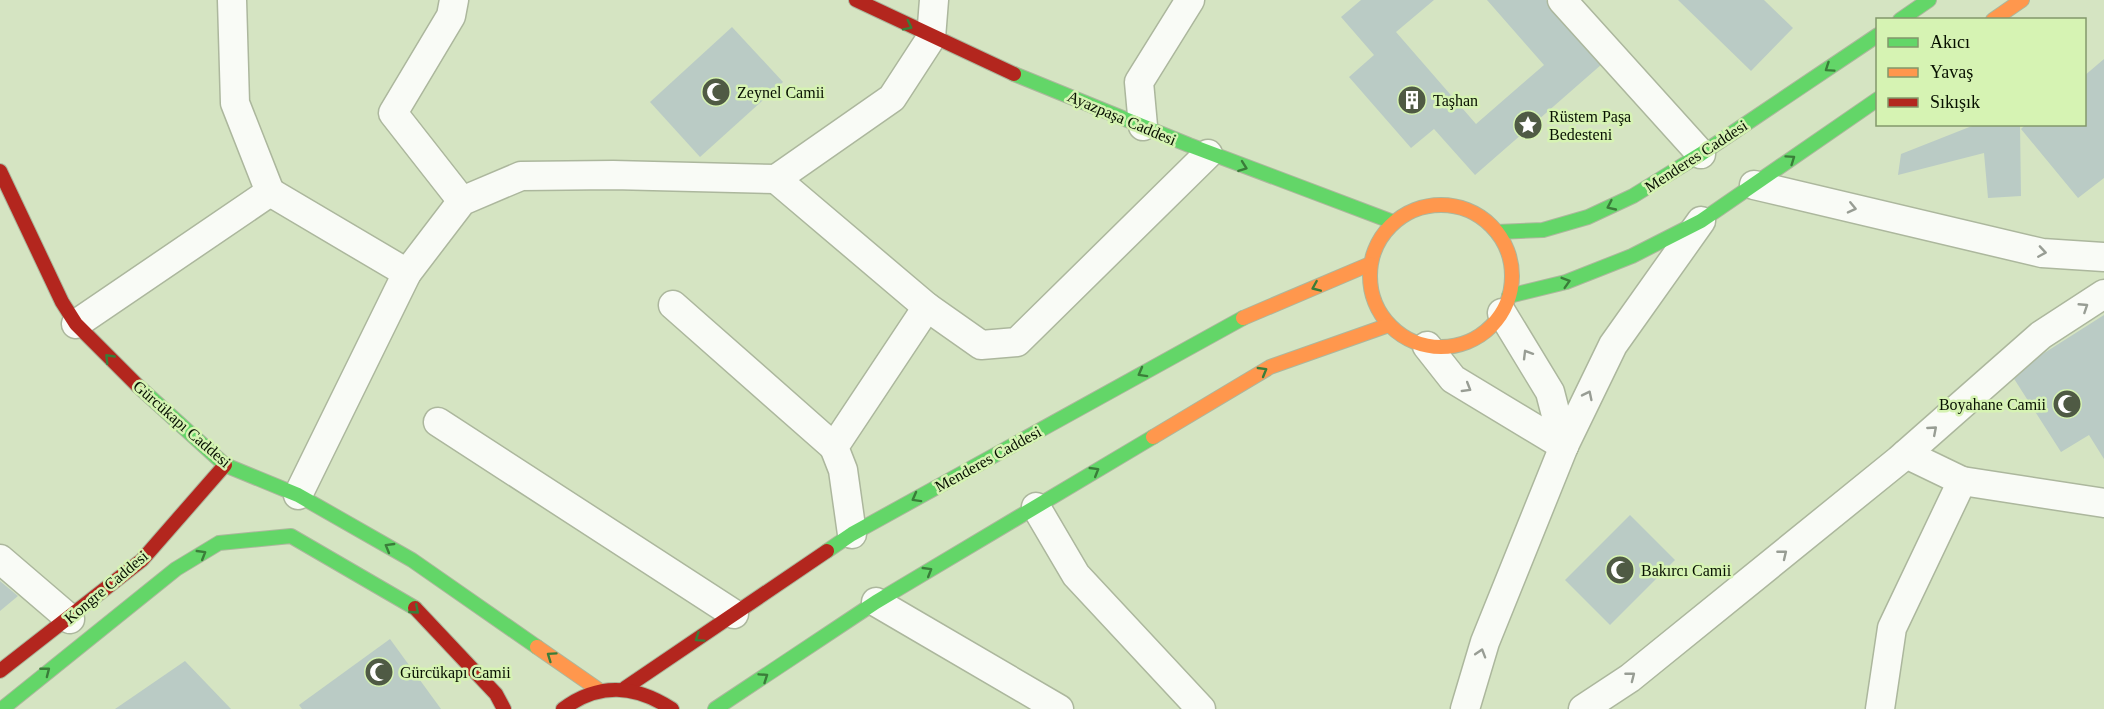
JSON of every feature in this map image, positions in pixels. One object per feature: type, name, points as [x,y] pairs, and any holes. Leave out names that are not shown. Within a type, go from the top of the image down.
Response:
[{"type":"main road","name":"Ayazpaşa Caddesi","points":[[856,0],[932,38],[1208,154],[1393,222]]},
{"type":"main road","points":[[1903,18],[1929,0]]},
{"type":"main road","points":[[1997,18],[2022,0]]},
{"type":"main road","name":"Menderes Caddesi","points":[[1497,232],[1543,230],[1588,217],[1633,196],[1701,154],[1876,36]]},
{"type":"main road","points":[[1506,304],[1632,256],[1701,221],[1876,100]]},
{"type":"main road","name":"Gürcükapı Caddesi","points":[[0,171],[62,302],[76,324],[125,375],[225,465],[298,495],[412,560],[599,690]]},
{"type":"main road","points":[[1438,204],[1460,207],[1480,216],[1497,232],[1508,252],[1512,273],[1506,304],[1488,329],[1470,342],[1449,347],[1427,346],[1406,339],[1389,325],[1377,307],[1370,286],[1370,264],[1378,241],[1393,222],[1414,209],[1438,204]]},
{"type":"main road","name":"Menderes Caddesi","points":[[624,688],[852,534],[1237,321],[1370,264]]},
{"type":"main road","points":[[716,709],[876,602],[1270,367],[1389,325]]},
{"type":"main road","name":"Kongre Caddesi","points":[[0,671],[70,619],[142,560],[225,465]]},
{"type":"main road","points":[[2,709],[176,569],[219,543],[291,536],[414,607],[496,694],[504,709]]},
{"type":"main road","points":[[563,709],[574,700],[599,690],[624,688],[650,694],[672,709]]},
{"type":"street","points":[[232,0],[235,103],[270,192],[407,273]]},
{"type":"street","points":[[454,0],[451,16],[393,113],[462,201]]},
{"type":"street","points":[[298,495],[407,273],[462,201],[521,176],[613,175],[776,179],[892,98],[932,38],[934,0]]},
{"type":"street","points":[[1143,126],[1139,82],[1190,0]]},
{"type":"street","points":[[1562,0],[1701,154]]},
{"type":"street","points":[[776,179],[927,307],[981,345],[1017,342],[1208,154]]},
{"type":"street","points":[[1754,184],[2043,253],[2104,257]]},
{"type":"street","points":[[76,324],[270,192]]},
{"type":"street","points":[[1464,709],[1485,642],[1564,446],[1613,345],[1701,221]]},
{"type":"street","points":[[1593,707],[1906,454],[2041,335],[2104,294]]},
{"type":"street","points":[[1506,304],[1550,392],[1564,446]]},
{"type":"street","points":[[673,305],[834,447],[843,470],[852,534]]},
{"type":"street","points":[[834,447],[927,307]]},
{"type":"street","points":[[1427,346],[1453,379],[1564,446]]},
{"type":"street","points":[[438,422],[734,614]]},
{"type":"street","points":[[1906,454],[1962,481],[2104,503]]},
{"type":"street","points":[[1880,709],[1892,628],[1962,481]]},
{"type":"street","points":[[1036,507],[1076,575],[1201,709]]},
{"type":"street","points":[[0,560],[70,619]]},
{"type":"street","points":[[876,602],[1059,709]]},
{"type":"building","name":"Taşhan","points":[[1361,0],[1434,0],[1396,32],[1476,124],[1544,65],[1487,0],[1546,0],[1602,64],[1475,175],[1434,129],[1411,148],[1349,77],[1374,55],[1341,17]]},
{"type":"building","points":[[1678,0],[1764,0],[1793,28],[1751,71]]},
{"type":"building","name":"Zeynel Camii","points":[[732,27],[783,82],[700,157],[650,102]]},
{"type":"building","points":[[2104,59],[2104,178],[2078,198],[2021,129],[2024,126],[2086,126],[2086,74]]},
{"type":"building","points":[[1972,126],[2020,126],[2021,196],[1988,198],[1984,153],[1898,175],[1901,154]]},
{"type":"building","name":"Boyahane Camii","points":[[2104,315],[2104,459],[2089,435],[2061,452],[2011,374]]},
{"type":"building","name":"Bakırcı Camii","points":[[1630,515],[1675,560],[1610,625],[1565,580]]},
{"type":"building","points":[[0,581],[18,596],[0,611]]},
{"type":"building","name":"Gürcükapı Camii","points":[[390,639],[441,709],[302,709],[299,705]]},
{"type":"building","points":[[185,661],[231,709],[115,709]]},
{"type":"traffic: fast","points":[[1903,18],[1929,0]]},
{"type":"traffic: fast","points":[[1497,232],[1543,230],[1588,217],[1633,196],[1701,154],[1876,36]]},
{"type":"traffic: fast","points":[[1014,74],[1189,145],[1393,222]]},
{"type":"traffic: fast","points":[[1509,296],[1566,282],[1632,256],[1701,221],[1876,100]]},
{"type":"traffic: fast","points":[[827,551],[852,534],[1243,318]]},
{"type":"traffic: fast","points":[[138,386],[225,465],[298,495],[412,560],[537,647]]},
{"type":"traffic: fast","points":[[715,709],[876,602],[1153,437]]},
{"type":"traffic: fast","points":[[2,709],[176,569],[219,543],[291,536],[415,608]]},
{"type":"traffic: slow","points":[[1996,18],[2022,0]]},
{"type":"traffic: slow","points":[[1441,205],[1468,210],[1491,226],[1507,249],[1512,276],[1507,303],[1491,326],[1468,342],[1441,347],[1414,342],[1391,326],[1375,303],[1370,276],[1375,249],[1391,226],[1414,210],[1441,205]]},
{"type":"traffic: slow","points":[[1243,318],[1370,264]]},
{"type":"traffic: slow","points":[[1153,437],[1270,367],[1389,325]]},
{"type":"traffic: slow","points":[[537,647],[599,690]]},
{"type":"traffic: jam","points":[[856,0],[1014,74]]},
{"type":"traffic: jam","points":[[0,171],[62,302],[76,324],[138,386]]},
{"type":"traffic: jam","points":[[0,671],[142,560],[225,465]]},
{"type":"traffic: jam","points":[[625,688],[827,551]]},
{"type":"traffic: jam","points":[[415,608],[496,694],[504,709]]},
{"type":"traffic: jam","points":[[563,709],[590,694],[617,690],[644,695],[672,709]]},
{"type":"place","name":"Zeynel Camii","points":[[716,92]]},
{"type":"place","name":"Taşhan","points":[[1412,100]]},
{"type":"place","name":"Rüstem Paşa Bedesteni","points":[[1528,125]]},
{"type":"place","name":"Boyahane Camii","points":[[2067,404]]},
{"type":"place","name":"Bakırcı Camii","points":[[1620,570]]},
{"type":"place","name":"Gürcükapı Camii","points":[[379,672]]}]
